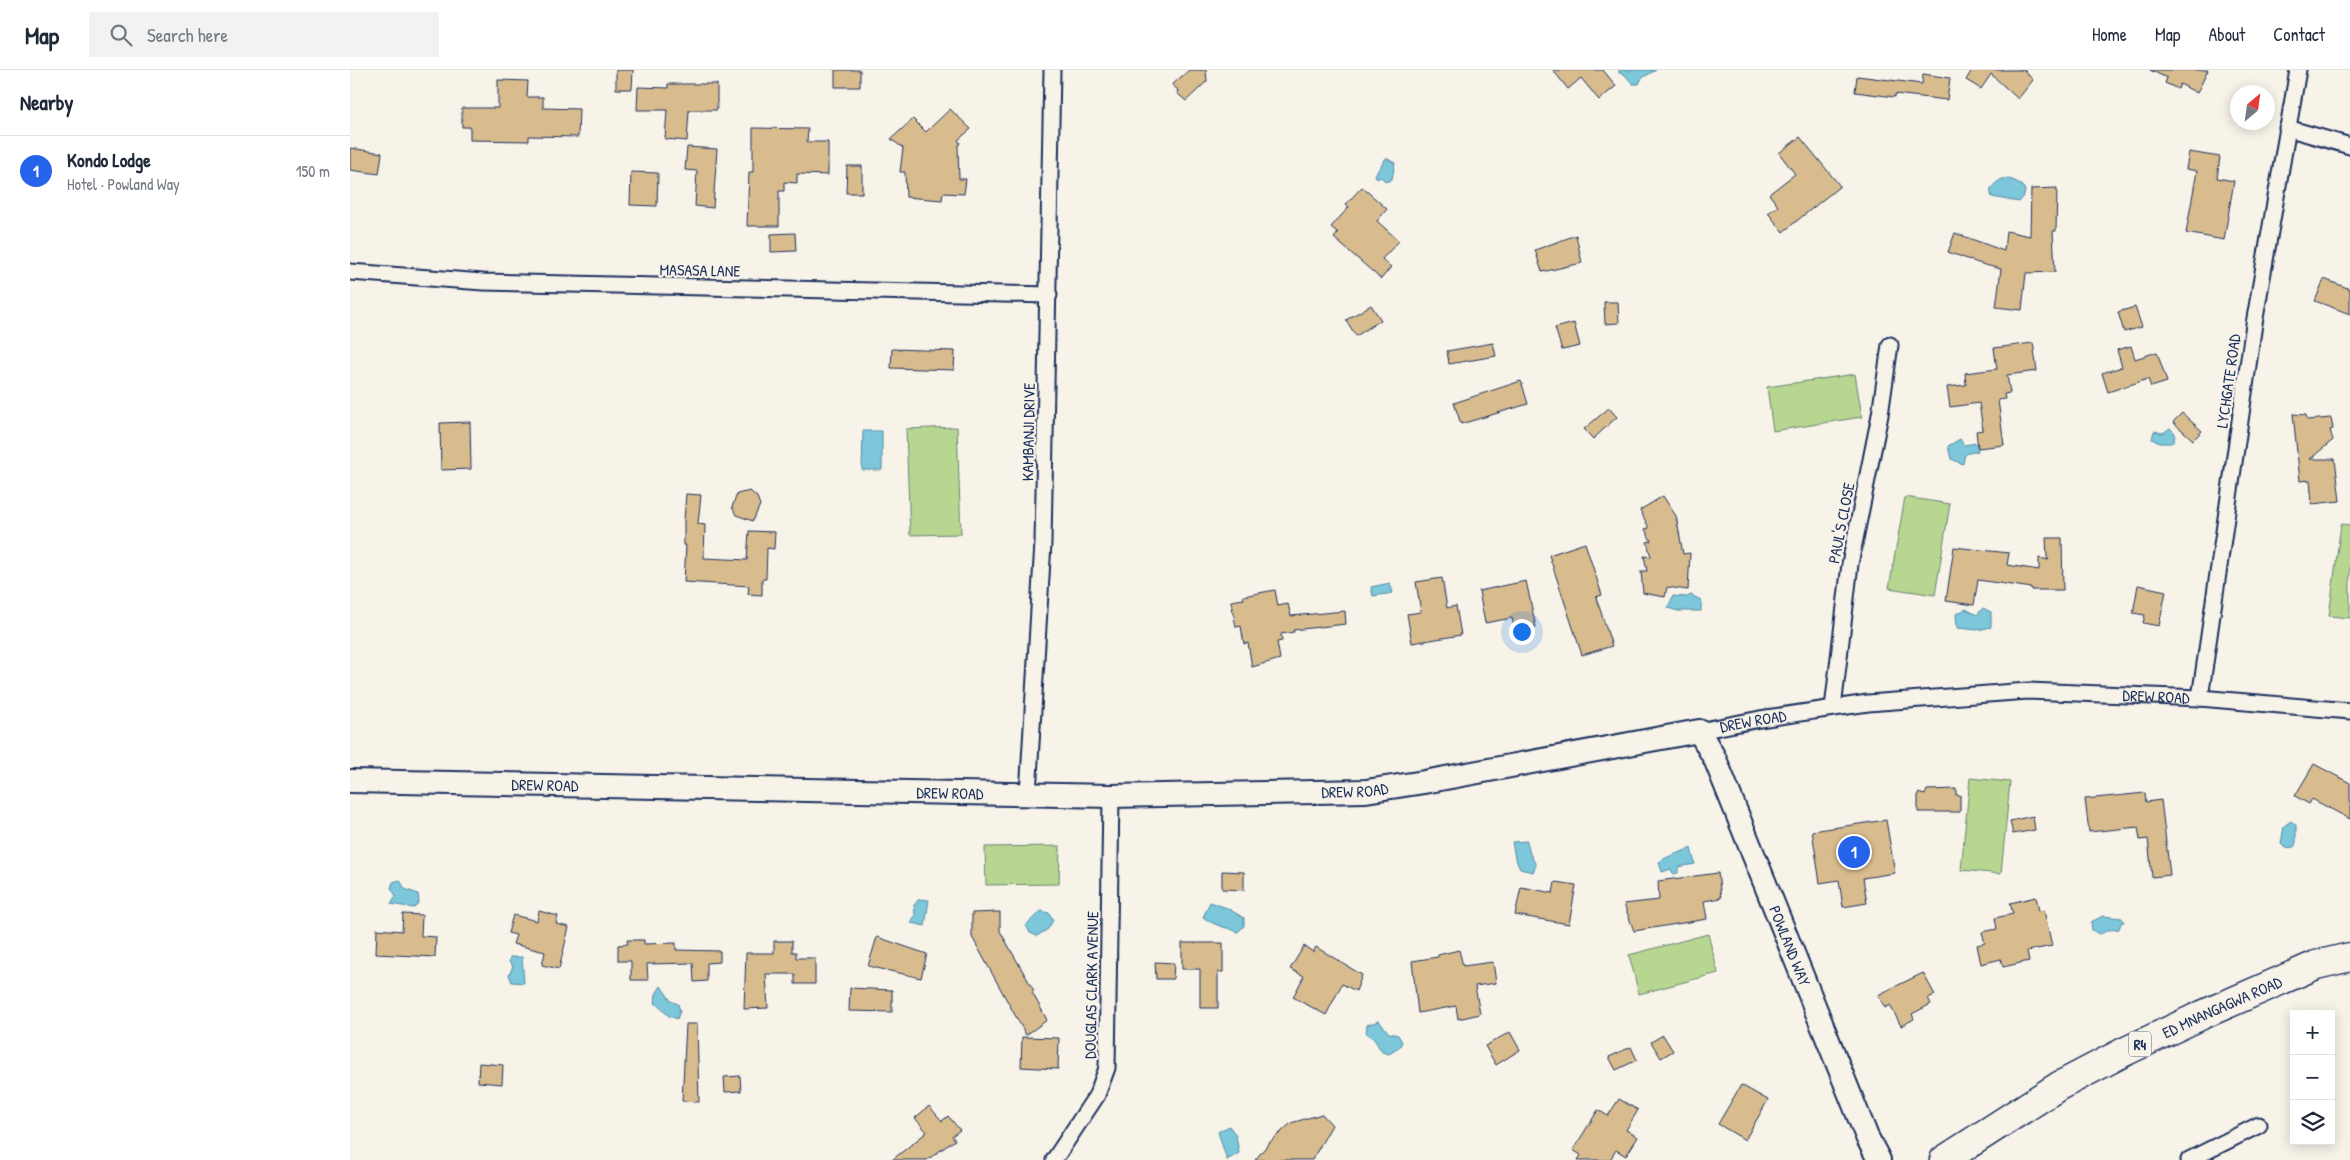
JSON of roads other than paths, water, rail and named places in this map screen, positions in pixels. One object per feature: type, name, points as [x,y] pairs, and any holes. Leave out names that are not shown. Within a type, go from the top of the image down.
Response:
[{"type":"highway","name":"ED MNANGAGWA ROAD","points":[[1944,1160],[2060,1086],[2124,1052],[2202,1015],[2316,965],[2350,957]]},
{"type":"street","name":"KAMBANJI DRIVE","points":[[1028,794],[1043,543],[1052,70]]},
{"type":"street","name":"LYCHGATE ROAD","points":[[2200,698],[2252,334],[2298,70]]},
{"type":"street","points":[[2288,128],[2350,146]]},
{"type":"street","name":"MASASA LANE","points":[[350,272],[483,282],[1049,295]]},
{"type":"street","name":"PAUL'S CLOSE","points":[[1833,708],[1850,564],[1880,415],[1890,345]]},
{"type":"street","name":"DREW ROAD","points":[[350,781],[1111,796],[1366,791],[1424,782],[1760,719],[1878,703],[2028,691],[2200,698],[2350,711]]},
{"type":"street","name":"POWLAND WAY","points":[[1699,731],[1715,759],[1867,1137],[1879,1160]]},
{"type":"street","name":"DOUGLAS CLARK AVENUE","points":[[1054,1160],[1092,1102],[1107,1068],[1111,796]]},
{"type":"street","points":[[2189,1160],[2259,1125]]},
{"type":"water","points":[[1619,70],[1656,70],[1642,78],[1639,84],[1633,84],[1624,74],[1619,73]]},
{"type":"water","points":[[1386,158],[1395,163],[1392,179],[1386,182],[1381,177],[1377,179],[1375,175]]},
{"type":"water","points":[[2002,179],[2015,181],[2023,187],[2025,190],[2024,196],[2019,202],[1992,197],[1991,191],[1993,187]]},
{"type":"water","points":[[2170,428],[2175,433],[2174,441],[2171,443],[2159,443],[2152,439],[2154,431],[2163,433]]},
{"type":"water","points":[[863,431],[882,431],[882,470],[862,470]]},
{"type":"water","points":[[1960,439],[1964,445],[1976,443],[1978,451],[1965,454],[1963,464],[1951,459],[1948,446]]},
{"type":"water","points":[[1390,583],[1393,593],[1373,596],[1371,587]]},
{"type":"water","points":[[1691,595],[1701,600],[1701,611],[1678,611],[1668,608],[1673,596],[1687,597]]},
{"type":"water","points":[[1983,608],[1991,612],[1991,627],[1978,630],[1957,628],[1956,614],[1966,609],[1977,615]]},
{"type":"water","points":[[2291,821],[2296,825],[2296,843],[2294,847],[2285,848],[2281,844],[2284,826]]},
{"type":"water","points":[[1527,841],[1530,854],[1536,865],[1533,872],[1520,869],[1515,858],[1512,842]]},
{"type":"water","points":[[1691,848],[1695,864],[1678,867],[1678,873],[1673,874],[1671,869],[1662,872],[1659,862]]},
{"type":"water","points":[[400,880],[405,889],[418,894],[419,902],[414,908],[391,904],[396,896],[391,888],[393,882]]},
{"type":"water","points":[[919,899],[929,900],[925,926],[911,923],[915,915],[914,905]]},
{"type":"water","points":[[1210,902],[1227,908],[1244,918],[1244,926],[1238,932],[1216,925],[1203,917]]},
{"type":"water","points":[[1041,911],[1049,913],[1053,920],[1048,929],[1037,936],[1030,933],[1026,925]]},
{"type":"water","points":[[2103,916],[2122,918],[2124,922],[2121,923],[2119,929],[2109,930],[2100,934],[2092,930],[2091,922]]},
{"type":"water","points":[[510,957],[522,957],[524,983],[512,982],[509,975],[513,966],[509,962]]},
{"type":"water","points":[[661,986],[671,1001],[678,1004],[680,1011],[677,1019],[669,1016],[655,1003],[656,994]]},
{"type":"water","points":[[1379,1021],[1389,1033],[1398,1035],[1402,1042],[1399,1048],[1389,1054],[1382,1052],[1374,1039],[1366,1033],[1367,1025]]},
{"type":"water","points":[[1229,1126],[1236,1135],[1239,1153],[1227,1160],[1218,1132]]},
{"type":"place","name":"Kondo Lodge","points":[[1854,852]]}]
